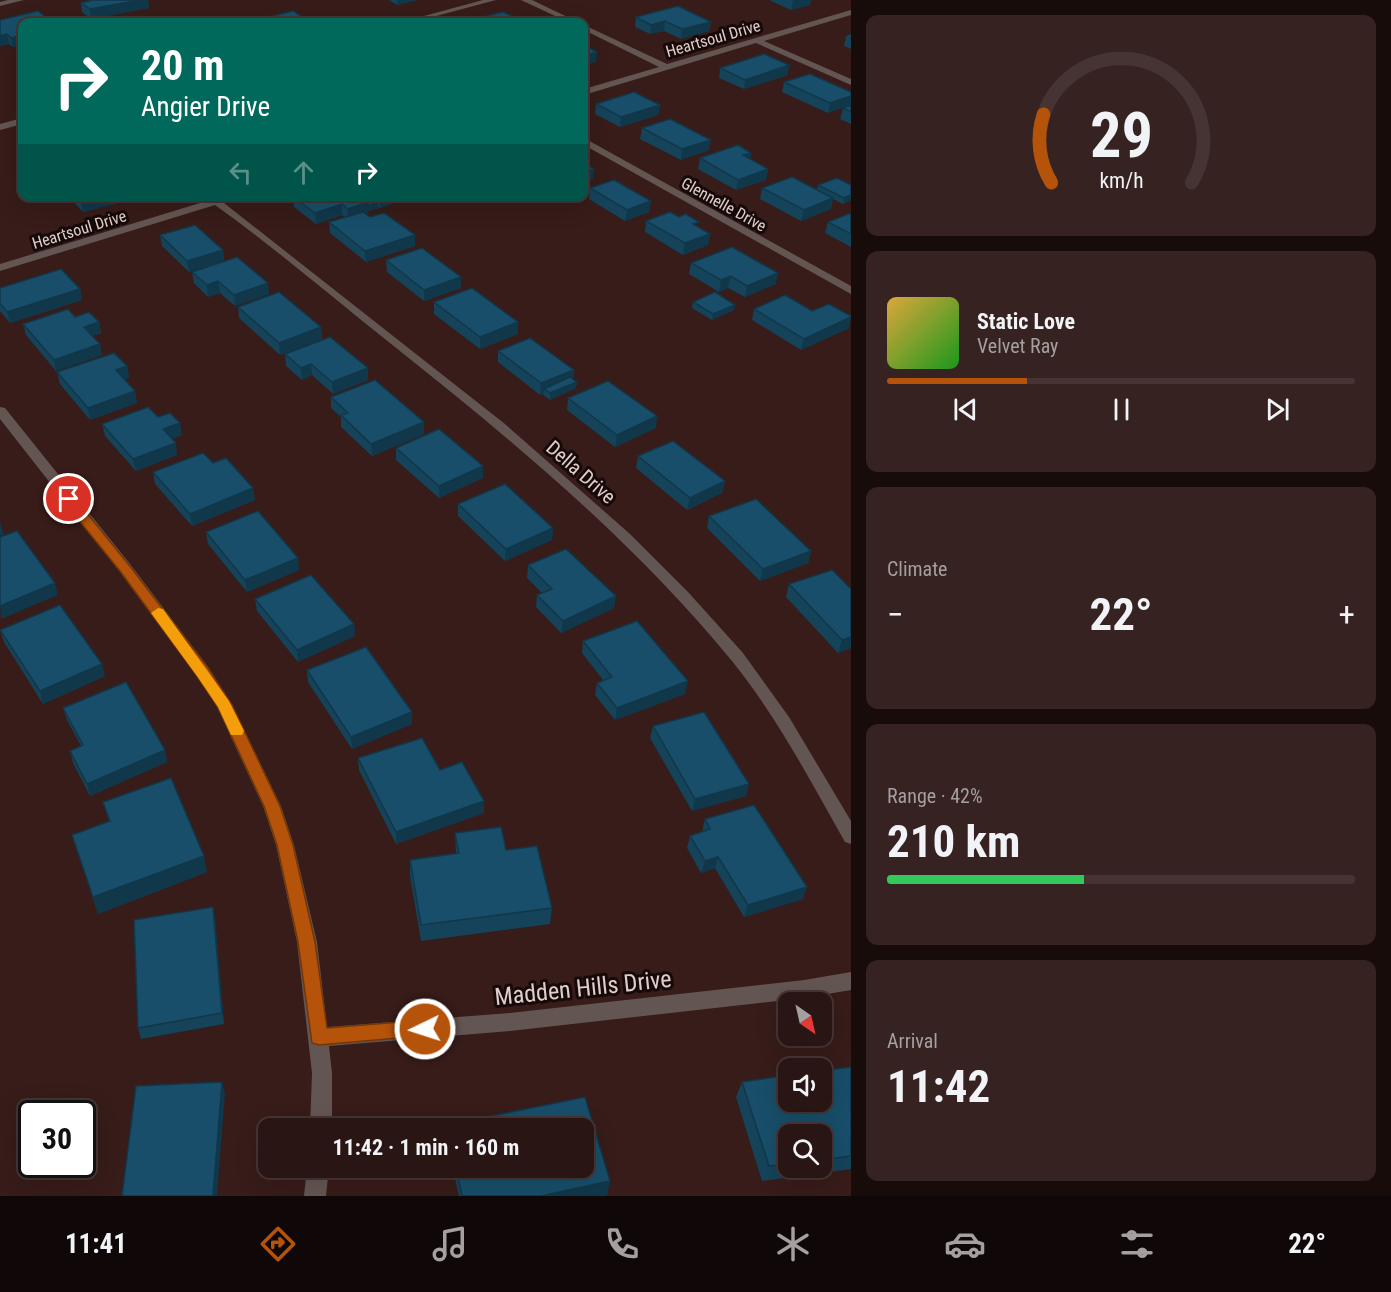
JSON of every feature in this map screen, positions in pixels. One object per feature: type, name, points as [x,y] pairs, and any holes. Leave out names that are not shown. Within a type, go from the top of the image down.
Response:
[{"type":"street","points":[[0,4],[20,0]]},
{"type":"street","points":[[422,18],[492,0]]},
{"type":"street","points":[[525,0],[565,18]]},
{"type":"street","name":"Heartsoul Drive","points":[[588,91],[851,12]]},
{"type":"street","points":[[588,29],[666,67]]},
{"type":"street","points":[[758,41],[851,82]]},
{"type":"street","points":[[0,127],[18,122]]},
{"type":"street","name":"Glennelle Drive","points":[[588,143],[851,291]]},
{"type":"street","name":"Heartsoul Drive","points":[[0,268],[220,201]]},
{"type":"street","name":"Della Drive","points":[[217,202],[242,219],[454,389],[635,546],[737,657],[756,683],[851,837]]},
{"type":"street","points":[[0,411],[125,568],[224,705],[272,806],[285,845],[307,942],[322,1073],[321,1118]]},
{"type":"street","name":"Madden Hills Drive","points":[[319,1037],[510,1022],[804,989],[851,981]]},
{"type":"street","points":[[315,1196],[317,1178]]},
{"type":"building","points":[[93,0],[140,0],[90,9],[81,3]]},
{"type":"building","points":[[678,6],[711,22],[682,29],[665,21],[651,25],[636,17]]},
{"type":"building","points":[[38,11],[47,18],[18,18],[18,36],[11,38],[7,34],[0,36],[0,20]]},
{"type":"building","points":[[293,11],[304,18],[264,18]]},
{"type":"building","points":[[503,12],[516,18],[479,18]]},
{"type":"building","points":[[588,47],[597,52],[588,55]]},
{"type":"building","points":[[764,54],[789,65],[745,80],[720,68]]},
{"type":"building","points":[[810,74],[851,92],[851,96],[830,103],[784,82]]},
{"type":"building","points":[[634,92],[660,105],[621,117],[596,104]]},
{"type":"building","points":[[851,105],[851,112],[843,108]]},
{"type":"building","points":[[670,119],[711,140],[682,149],[642,128]]},
{"type":"building","points":[[738,145],[751,153],[743,155],[768,169],[738,180],[700,158]]},
{"type":"building","points":[[792,177],[833,198],[804,210],[762,188]]},
{"type":"building","points":[[837,178],[851,185],[851,195],[844,198],[818,185]]},
{"type":"building","points":[[614,180],[651,201],[627,210],[590,188]]},
{"type":"building","points":[[298,201],[368,202],[348,209],[342,204],[315,213]]},
{"type":"building","points":[[377,201],[378,202],[368,206],[367,202]]},
{"type":"building","points":[[363,212],[370,217],[384,213],[415,235],[365,251],[329,222]]},
{"type":"building","points":[[670,212],[679,217],[686,214],[699,222],[693,224],[710,234],[685,243],[646,221]]},
{"type":"building","points":[[851,213],[851,234],[828,222]]},
{"type":"building","points":[[195,225],[223,250],[187,261],[160,235]]},
{"type":"building","points":[[732,247],[778,273],[747,286],[731,276],[721,280],[691,263]]},
{"type":"building","points":[[422,248],[461,277],[424,290],[386,260]]},
{"type":"building","points":[[237,257],[268,283],[234,295],[218,281],[207,285],[192,272]]},
{"type":"building","points":[[61,269],[80,289],[7,312],[0,303],[0,288]]},
{"type":"building","points":[[472,288],[518,322],[480,337],[434,302]]},
{"type":"building","points":[[279,292],[321,327],[279,343],[238,307]]},
{"type":"building","points":[[715,292],[735,305],[713,314],[693,302]]},
{"type":"building","points":[[785,295],[812,311],[829,304],[851,317],[804,339],[754,309]]},
{"type":"building","points":[[68,309],[75,317],[89,312],[99,322],[84,327],[100,344],[54,360],[23,324]]},
{"type":"building","points":[[330,337],[368,368],[332,382],[311,364],[301,368],[285,354]]},
{"type":"building","points":[[530,338],[574,370],[541,383],[498,351]]},
{"type":"building","points":[[114,353],[127,366],[116,370],[135,391],[88,408],[57,372]]},
{"type":"building","points":[[570,377],[577,382],[550,393],[544,389]]},
{"type":"building","points":[[375,380],[424,422],[371,444],[341,415],[348,413],[331,397]]},
{"type":"building","points":[[608,381],[657,416],[617,435],[568,398]]},
{"type":"building","points":[[148,407],[158,417],[170,413],[180,423],[163,429],[176,443],[133,459],[102,424]]},
{"type":"building","points":[[439,429],[483,466],[439,486],[396,448]]},
{"type":"building","points":[[673,441],[725,481],[690,498],[638,456]]},
{"type":"building","points":[[203,453],[213,463],[226,458],[253,488],[190,514],[153,472]]},
{"type":"building","points":[[505,484],[553,528],[506,549],[458,504]]},
{"type":"building","points":[[756,499],[811,551],[763,569],[709,516]]},
{"type":"building","points":[[258,511],[298,558],[245,580],[206,532]]},
{"type":"building","points":[[17,531],[55,583],[0,606],[0,537]]},
{"type":"building","points":[[566,549],[616,596],[563,621],[537,595],[552,589],[528,565]]},
{"type":"building","points":[[832,570],[851,589],[851,637],[842,640],[789,584]]},
{"type":"building","points":[[311,575],[354,624],[297,650],[255,599]]},
{"type":"building","points":[[60,605],[102,664],[40,691],[0,630]]},
{"type":"building","points":[[637,621],[688,681],[617,708],[597,683],[612,677],[583,641]]},
{"type":"building","points":[[366,647],[412,712],[351,737],[307,670]]},
{"type":"building","points":[[126,682],[165,750],[87,784],[70,751],[83,745],[63,708]]},
{"type":"building","points":[[704,712],[749,784],[695,799],[653,726]]},
{"type":"building","points":[[422,738],[440,770],[462,762],[484,801],[396,832],[358,758]]},
{"type":"building","points":[[171,778],[204,856],[93,897],[72,835],[110,821],[103,802]]},
{"type":"building","points":[[754,805],[807,887],[748,905],[718,857],[705,861],[690,836],[710,829],[705,819]]},
{"type":"building","points":[[501,827],[506,850],[537,846],[552,908],[421,925],[410,860],[459,853],[455,833]]},
{"type":"building","points":[[213,907],[222,1013],[138,1028],[134,920]]},
{"type":"building","points":[[851,1067],[851,1156],[832,1159],[832,1124],[778,1124],[778,1165],[769,1166],[742,1082],[778,1077],[778,1112],[832,1112],[832,1070]]},
{"type":"building","points":[[222,1082],[213,1196],[122,1196],[136,1086]]},
{"type":"building","points":[[585,1097],[591,1118],[482,1118]]},
{"type":"building","points":[[594,1127],[610,1181],[541,1196],[462,1196],[458,1178],[594,1178]]},
{"type":"slow traffic","points":[[158,613],[202,672],[224,705],[237,731]]},
{"type":"route","points":[[69,499],[125,568],[224,705],[272,806],[285,845],[307,942],[319,1037],[425,1029]]}]
